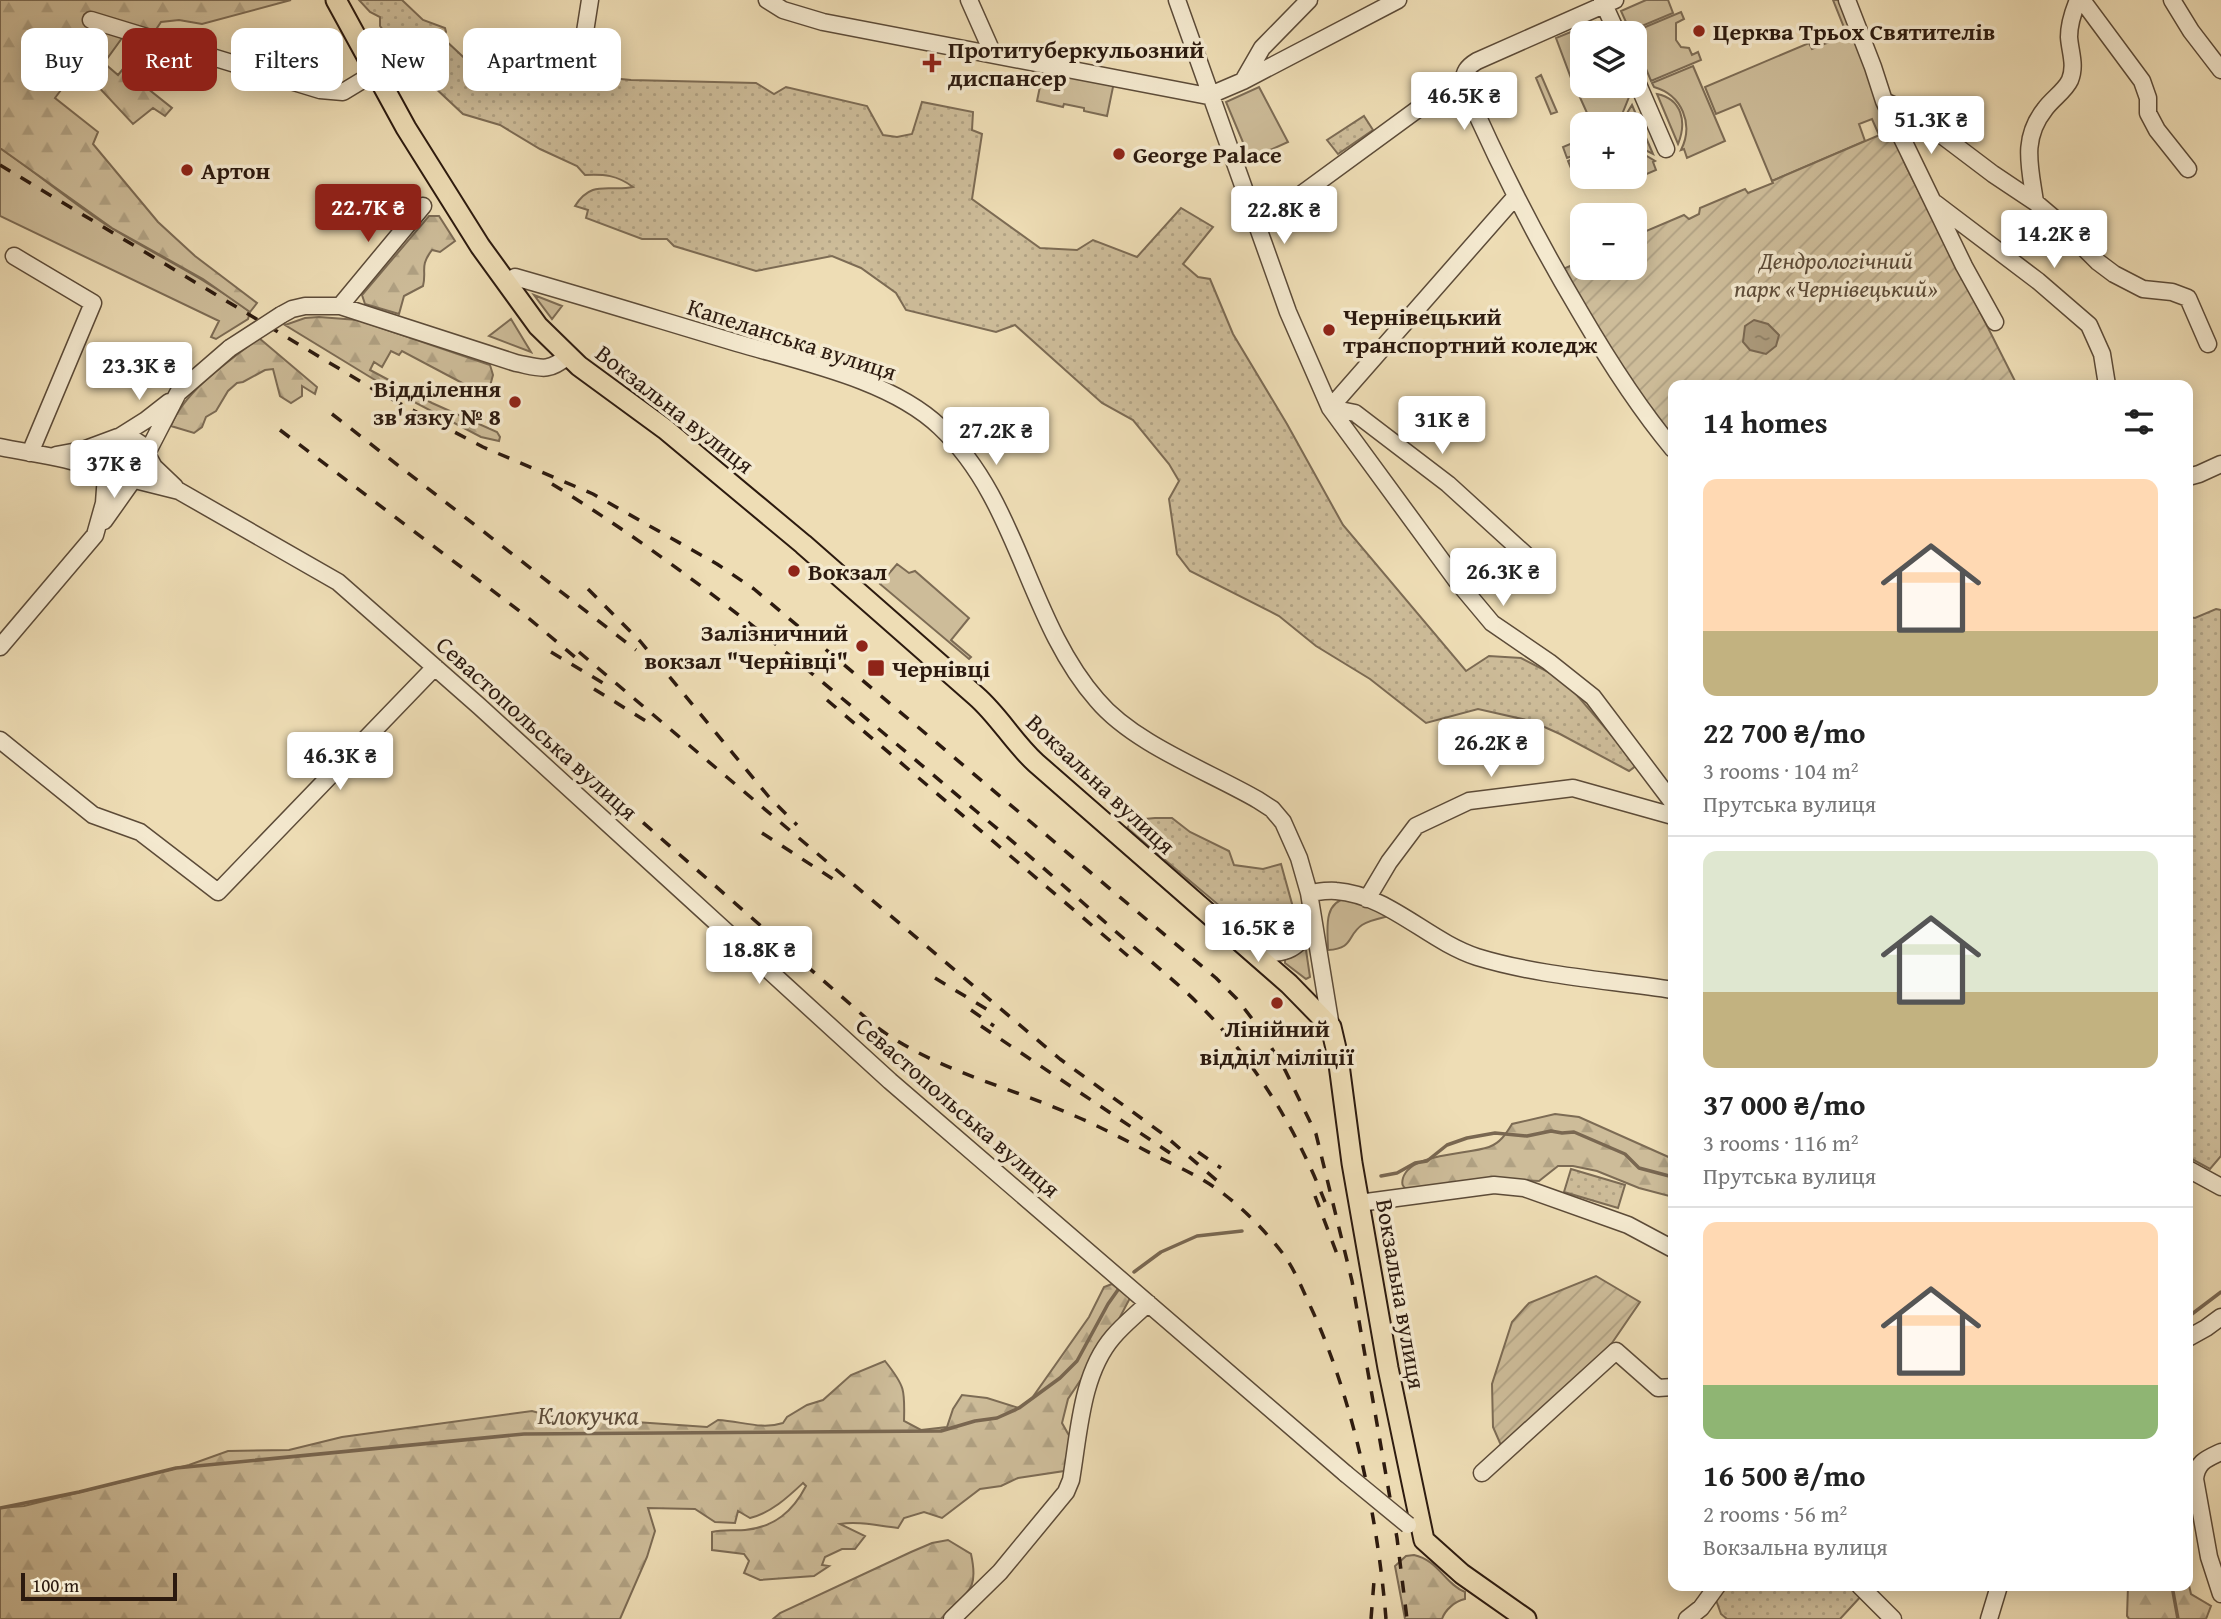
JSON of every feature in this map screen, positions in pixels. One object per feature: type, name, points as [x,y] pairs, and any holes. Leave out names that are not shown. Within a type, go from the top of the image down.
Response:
[{"type":"main road","name":"Вокзальна вулиця","points":[[336,0],[357,38]]},
{"type":"main road","name":"Вокзальна вулиця","points":[[386,91],[406,128],[480,246],[538,326],[568,356],[603,385],[661,425],[803,544],[991,709],[1012,740],[1036,763],[1279,976],[1331,1027],[1388,1368],[1424,1540]]},
{"type":"main road","points":[[1424,1540],[1462,1574],[1526,1619]]},
{"type":"street","points":[[586,28],[590,0]]},
{"type":"street","points":[[767,0],[823,22],[1210,96],[1244,81],[1398,0]]},
{"type":"street","points":[[969,0],[993,54]]},
{"type":"street","points":[[1177,0],[1287,312],[1330,408],[1456,580],[1492,623],[1558,668],[1592,697],[1668,796]]},
{"type":"street","points":[[1244,81],[1262,48],[1309,0]]},
{"type":"street","points":[[1847,0],[1884,101],[1964,266],[1995,323]]},
{"type":"street","points":[[2035,202],[2028,152],[2030,133],[2045,108],[2069,82],[2073,65],[2069,35],[2071,19],[2080,0],[2142,81],[2148,98],[2148,113],[2157,130],[2188,169]]},
{"type":"street","points":[[2172,0],[2191,31],[2221,70]]},
{"type":"street","points":[[1613,21],[1607,2],[1468,66],[1463,83],[1516,196],[1557,274],[1618,377],[1668,442]]},
{"type":"street","points":[[91,20],[320,90],[343,92],[357,84]]},
{"type":"street","points":[[1644,98],[1666,149]]},
{"type":"street","points":[[1884,101],[1915,114],[1993,174],[2035,202],[2114,274],[2143,289],[2172,292],[2189,298],[2208,344]]},
{"type":"street","points":[[1258,226],[1422,106]]},
{"type":"street","points":[[1330,408],[1516,196]]},
{"type":"street","points":[[1932,201],[2047,288],[2089,325],[2102,354],[2106,380]]},
{"type":"street","points":[[340,306],[423,206]]},
{"type":"street","points":[[14,256],[93,303],[38,455]]},
{"type":"street","name":"Капеланська вулиця","points":[[506,282],[514,277],[828,370],[882,390],[917,407],[951,438],[984,482],[1061,647],[1097,701],[1126,726],[1272,809],[1283,822],[1309,893],[1331,1027]]},
{"type":"street","points":[[95,535],[104,503],[106,474],[101,464],[101,455],[105,446],[146,420],[230,348],[292,309],[305,306],[340,306],[516,363],[540,368],[554,367],[568,356]]},
{"type":"street","points":[[0,648],[95,535],[134,480],[145,469],[147,455],[178,393]]},
{"type":"street","points":[[1330,408],[1356,413],[1448,484],[1526,555]]},
{"type":"street","points":[[38,455],[83,450],[116,438],[130,437],[136,440],[162,475],[179,491]]},
{"type":"street","points":[[0,447],[86,466],[117,482],[134,480],[179,491]]},
{"type":"street","points":[[2193,476],[2221,464]]},
{"type":"street","name":"Севастопольська вулиця","points":[[179,491],[338,582],[890,1080],[1424,1540]]},
{"type":"street","points":[[0,740],[93,815],[140,832],[218,892],[435,667]]},
{"type":"street","points":[[1367,899],[1389,862],[1416,827],[1469,801],[1573,788],[1668,815]]},
{"type":"street","points":[[1309,893],[1336,891],[1367,899],[1404,917],[1453,947],[1475,956],[1519,966],[1668,989]]},
{"type":"street","points":[[1252,952],[1281,953],[1301,942],[1313,924]]},
{"type":"street","points":[[1279,976],[1276,966],[1281,953]]},
{"type":"street","points":[[2193,1172],[2221,1187]]},
{"type":"street","points":[[1359,1203],[1494,1185],[1524,1188],[1628,1225],[1668,1246]]},
{"type":"street","points":[[952,1619],[1000,1572],[1066,1492],[1071,1480],[1086,1396],[1096,1365],[1112,1338],[1148,1303]]},
{"type":"street","points":[[2193,1335],[2221,1317]]},
{"type":"street","points":[[1482,1473],[1616,1351],[1658,1388],[1668,1387]]},
{"type":"street","points":[[2221,1452],[2200,1463],[2195,1479],[2208,1557],[2221,1594]]},
{"type":"street","points":[[1687,1619],[1701,1608],[1713,1591]]},
{"type":"street","points":[[1865,1591],[1893,1619]]},
{"type":"street","points":[[1989,1619],[1997,1591]]},
{"type":"green space","points":[[0,0],[291,0],[202,24],[179,20],[161,22],[157,28],[122,28],[122,38],[108,57],[108,28],[21,28],[21,91],[60,91],[55,98],[98,132],[93,144],[158,222],[195,256],[257,303],[250,312],[203,279],[112,228],[0,148]]},
{"type":"green space","points":[[359,0],[402,0],[423,20],[445,28],[382,28],[380,17],[370,12]]},
{"type":"green space","points":[[1646,0],[1668,0],[1673,13],[1647,24],[1647,21],[1626,21],[1621,11]]},
{"type":"green space","points":[[1833,0],[1841,0],[1891,130],[1879,135],[1872,119],[1859,124],[1865,141],[1772,181],[1740,104],[1716,114],[1705,87],[1809,43],[1812,49],[1847,35]]},
{"type":"green space","points":[[1681,12],[1684,19],[1676,23],[1676,40],[1681,47],[1689,48],[1692,55],[1698,52],[1701,60],[1651,81],[1647,71],[1647,26]]},
{"type":"green space","points":[[1570,32],[1570,75],[1556,38]]},
{"type":"green space","points":[[449,44],[463,57],[463,91],[621,91],[621,79],[756,83],[774,94],[786,87],[867,106],[883,135],[897,137],[912,134],[922,102],[973,112],[972,130],[982,134],[972,199],[1040,248],[1077,250],[1093,240],[1137,257],[1181,208],[1213,227],[1183,264],[1198,277],[1210,279],[1233,334],[1343,525],[1466,671],[1489,656],[1521,658],[1564,680],[1637,765],[1629,771],[1531,721],[1478,709],[1426,723],[1370,679],[1316,646],[1279,616],[1190,571],[1177,554],[1169,499],[1179,481],[1169,464],[1133,420],[1102,403],[1015,325],[996,332],[906,310],[896,293],[861,268],[832,256],[756,271],[674,246],[667,239],[642,239],[586,218],[588,210],[575,206],[588,192],[601,188],[633,187],[610,176],[585,175],[577,166],[540,149],[500,125],[463,114],[438,91],[449,91]]},
{"type":"green space","points":[[108,66],[118,75],[122,70],[122,91],[151,91],[172,108],[165,116],[153,108],[133,124],[102,91],[108,91]]},
{"type":"green space","points":[[1693,66],[1725,141],[1687,158],[1684,149],[1681,150],[1686,130],[1683,112],[1672,97],[1654,87],[1652,83]]},
{"type":"green space","points":[[1043,72],[1112,85],[1107,116],[1084,111],[1084,108],[1064,104],[1063,107],[1037,101]]},
{"type":"green space","points":[[1541,75],[1557,112],[1551,114],[1536,78]]},
{"type":"green space","points":[[1259,87],[1288,142],[1250,159],[1226,102]]},
{"type":"green space","points":[[1657,94],[1672,101],[1680,113],[1682,128],[1678,144]]},
{"type":"green space","points":[[1580,98],[1629,98],[1623,112],[1587,112]]},
{"type":"green space","points":[[1364,116],[1373,130],[1338,154],[1327,140]]},
{"type":"green space","name":"Дендрологічний парк «Чернівецький»","points":[[1891,130],[1906,166],[2014,380],[1668,380],[1668,432],[1609,350],[1563,269],[1570,266],[1570,280],[1647,280],[1647,231],[1684,215],[1689,219],[1699,214],[1700,208],[1745,189],[1748,193],[1773,183],[1772,181]]},
{"type":"green space","points":[[1647,140],[1653,154],[1647,151]]},
{"type":"green space","points":[[1570,144],[1570,157],[1567,158],[1563,147]]},
{"type":"green space","points":[[0,148],[99,220],[234,300],[250,312],[248,319],[216,339],[211,337],[219,321],[0,216]]},
{"type":"green space","points":[[1647,156],[1655,161],[1656,170],[1647,174]]},
{"type":"green space","points":[[429,216],[439,216],[455,241],[440,252],[432,250],[424,265],[423,286],[404,296],[399,314],[365,304],[362,295]]},
{"type":"green space","points":[[534,295],[562,306],[552,319]]},
{"type":"green space","points":[[305,318],[358,320],[490,365],[493,375],[490,386],[487,385],[483,394],[402,351],[399,355],[391,351],[382,367],[374,362],[370,370],[432,403],[497,432],[499,441],[481,437],[393,391],[285,325]]},
{"type":"green space","points":[[511,319],[531,352],[489,336]]},
{"type":"green space","points":[[259,338],[317,387],[315,394],[302,386],[302,396],[291,403],[280,396],[273,369],[265,370],[237,383],[228,391],[216,411],[206,417],[202,427],[194,433],[171,426],[177,413],[197,389]]},
{"type":"green space","points":[[123,442],[135,447],[140,459],[135,471],[123,476],[111,471],[106,459],[111,447]]},
{"type":"green space","points":[[897,564],[909,573],[915,571],[969,618],[951,640],[971,657],[969,659],[880,584]]},
{"type":"green space","points":[[2216,609],[2221,610],[2221,1156],[2210,1169],[2193,1160],[2195,618]]},
{"type":"green space","points":[[1172,818],[1190,832],[1229,851],[1234,865],[1263,869],[1281,864],[1294,911],[1294,925],[1282,942],[1272,944],[1259,939],[1127,828],[1134,820]]},
{"type":"green space","points":[[1347,898],[1389,916],[1362,925],[1342,947],[1328,950],[1327,927],[1330,912],[1339,901]]},
{"type":"green space","points":[[1301,948],[1306,950],[1310,977],[1306,979],[1285,963],[1285,957]]},
{"type":"green space","points":[[1555,1114],[1579,1117],[1668,1157],[1668,1196],[1639,1188],[1597,1171],[1573,1166],[1558,1166],[1539,1181],[1493,1179],[1409,1191],[1403,1186],[1403,1178],[1408,1170],[1417,1164],[1440,1156],[1489,1147],[1500,1141],[1512,1124]]},
{"type":"green space","points":[[1571,1169],[1625,1185],[1618,1208],[1564,1192]]},
{"type":"green space","points":[[1596,1276],[1640,1302],[1612,1343],[1506,1450],[1493,1427],[1492,1384],[1512,1322],[1529,1303]]},
{"type":"green space","points":[[1112,1284],[1130,1298],[1110,1336],[1068,1399],[1062,1423],[1075,1446],[1064,1471],[1018,1478],[1001,1486],[980,1489],[942,1518],[924,1512],[904,1518],[898,1528],[861,1523],[840,1524],[865,1536],[855,1549],[842,1549],[825,1557],[822,1565],[829,1566],[814,1576],[760,1580],[744,1573],[749,1561],[744,1554],[712,1550],[712,1532],[745,1530],[774,1521],[795,1503],[806,1486],[803,1483],[779,1504],[758,1516],[750,1518],[738,1511],[735,1523],[715,1522],[695,1509],[648,1508],[655,1531],[647,1557],[620,1619],[0,1619],[0,1508],[24,1506],[189,1465],[228,1451],[289,1450],[342,1437],[532,1411],[550,1416],[707,1427],[718,1420],[775,1425],[783,1423],[787,1417],[807,1405],[823,1400],[851,1375],[885,1361],[902,1389],[904,1421],[921,1430],[947,1427],[953,1409],[962,1395],[987,1398],[1019,1408],[1032,1398],[1089,1317],[1104,1287]]},
{"type":"green space","points":[[948,1540],[971,1554],[973,1578],[968,1591],[941,1619],[773,1619],[780,1613],[911,1552]]},
{"type":"green space","points":[[1414,1555],[1429,1562],[1452,1584],[1465,1592],[1465,1599],[1451,1606],[1442,1619],[1405,1619],[1395,1566],[1406,1556]]},
{"type":"green space","points":[[1722,1591],[1860,1591],[1863,1594],[1840,1619],[1727,1619],[1721,1614],[1716,1600]]},
{"type":"green space","points":[[2128,1591],[2190,1591],[2211,1606],[2206,1619],[2129,1619]]},
{"type":"water","points":[[1754,320],[1768,324],[1779,335],[1776,346],[1766,354],[1750,350],[1743,342],[1745,326]]},
{"type":"waterway","name":"Клокучка","points":[[1381,1176],[1397,1173],[1415,1163],[1427,1161],[1447,1145],[1467,1138],[1495,1133],[1527,1136],[1551,1131],[1574,1132],[1625,1154],[1639,1168],[1668,1176]]},
{"type":"waterway","points":[[1134,1272],[1161,1252],[1197,1236],[1242,1231]]},
{"type":"waterway","name":"Клокучка","points":[[0,1508],[176,1468],[524,1434],[941,1431],[997,1418],[1019,1408],[1060,1378],[1077,1361],[1120,1287]]},
{"type":"waterway","name":"Клокучка","points":[[2193,1313],[2221,1292]]},
{"type":"waterway","points":[[2173,1591],[2178,1619]]},
{"type":"railway","points":[[0,165],[378,392],[483,447],[593,494],[717,564],[754,589],[1216,978],[1237,999],[1260,1029],[1285,1070],[1316,1134],[1352,1281],[1397,1538],[1407,1619]]},
{"type":"railway","points":[[332,414],[636,650]]},
{"type":"railway","points":[[280,430],[526,616],[582,663]]},
{"type":"railway","points":[[552,484],[664,559],[770,640],[1013,842],[1186,992],[1221,1028],[1267,1089],[1305,1155],[1325,1202]]},
{"type":"railway","points":[[588,589],[640,641],[769,797],[797,825]]},
{"type":"railway","points":[[551,652],[608,686]]},
{"type":"railway","points":[[579,652],[1060,1059],[1163,1134],[1222,1185]]},
{"type":"railway","points":[[594,689],[654,726]]},
{"type":"railway","points":[[827,700],[1128,956]]},
{"type":"railway","points":[[607,791],[874,1025],[897,1041],[946,1066],[1050,1105],[1183,1169],[1225,1195],[1264,1231],[1296,1275],[1328,1347],[1341,1384],[1370,1502],[1386,1619]]},
{"type":"railway","points":[[762,833],[833,879]]},
{"type":"railway","points":[[935,978],[988,1010]]},
{"type":"railway","points":[[971,1010],[994,1026]]},
{"type":"railway","points":[[981,1026],[1170,1153]]},
{"type":"railway","points":[[1198,1152],[1221,1168]]},
{"type":"railway","points":[[1315,1196],[1337,1254]]},
{"type":"railway","points":[[1371,1619],[1374,1581]]},
{"type":"place","name":"Церква Трьох Святителів","points":[[1699,31]]},
{"type":"place","name":"Протитуберкульозний диспансер","points":[[932,63]]},
{"type":"place","name":"George Palace","points":[[1119,154]]},
{"type":"place","name":"Артон","points":[[187,170]]},
{"type":"place","name":"Чернівецький транспортний коледж","points":[[1329,330]]},
{"type":"place","name":"Відділення зв'язку № 8","points":[[515,402]]},
{"type":"place","name":"Вокзал","points":[[794,571]]},
{"type":"place","name":"Залізничний вокзал \"Чернівці\"","points":[[862,646]]},
{"type":"place","name":"Чернівці","points":[[876,668]]},
{"type":"place","name":"Лінійний відділ міліції","points":[[1277,1003]]}]
